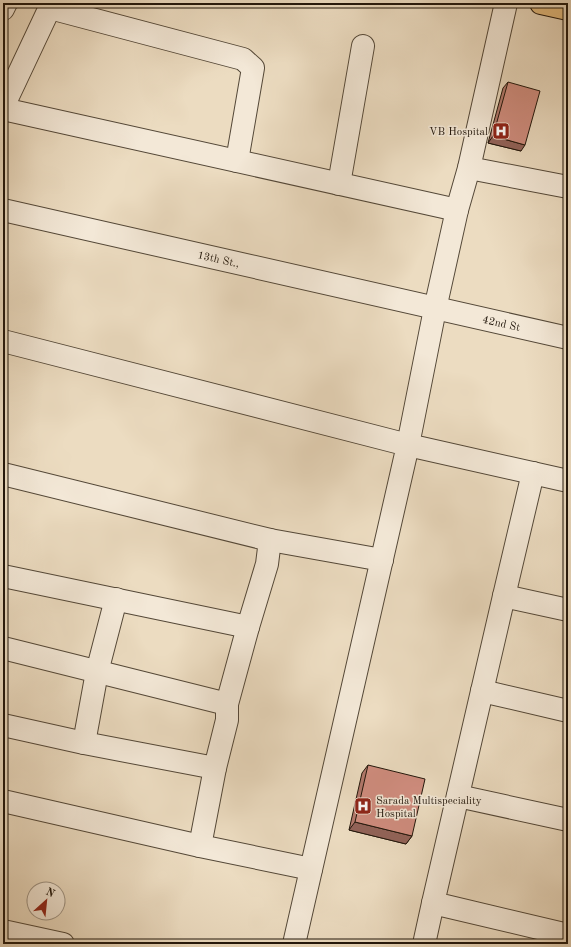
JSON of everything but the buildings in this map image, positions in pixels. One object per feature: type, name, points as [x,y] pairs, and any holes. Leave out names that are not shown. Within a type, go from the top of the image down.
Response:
[{"type":"main road","points":[[541,3],[568,9]]},
{"type":"street","points":[[3,9],[6,3]]},
{"type":"street","points":[[294,944],[408,445],[435,309],[457,210],[469,168],[506,3]]},
{"type":"street","points":[[237,161],[253,68],[244,59],[51,5],[3,108],[237,161],[339,184],[457,210]]},
{"type":"street","points":[[339,184],[363,46]]},
{"type":"street","points":[[469,168],[568,187]]},
{"type":"street","name":"13th St.,","points":[[3,210],[435,309]]},
{"type":"street","name":"42nd St","points":[[435,309],[568,338]]},
{"type":"street","points":[[3,341],[408,445],[568,481]]},
{"type":"street","points":[[424,944],[533,473]]},
{"type":"street","points":[[3,474],[270,540],[382,560]]},
{"type":"street","points":[[200,846],[214,768],[227,720],[227,704],[267,564],[270,540]]},
{"type":"street","points":[[3,576],[248,627]]},
{"type":"street","points":[[504,596],[568,610]]},
{"type":"street","points":[[84,743],[97,672],[116,600]]},
{"type":"street","points":[[3,648],[227,704]]},
{"type":"street","points":[[482,691],[568,711]]},
{"type":"street","points":[[3,725],[84,743],[214,768]]},
{"type":"street","points":[[458,796],[568,820]]},
{"type":"street","points":[[3,801],[200,846],[311,869]]},
{"type":"street","points":[[433,904],[568,935]]},
{"type":"street","points":[[3,931],[62,944]]},
{"type":"place","name":"VB Hospital","points":[[501,131]]},
{"type":"place","name":"Sarada Multispeciality Hospital","points":[[363,806]]}]
